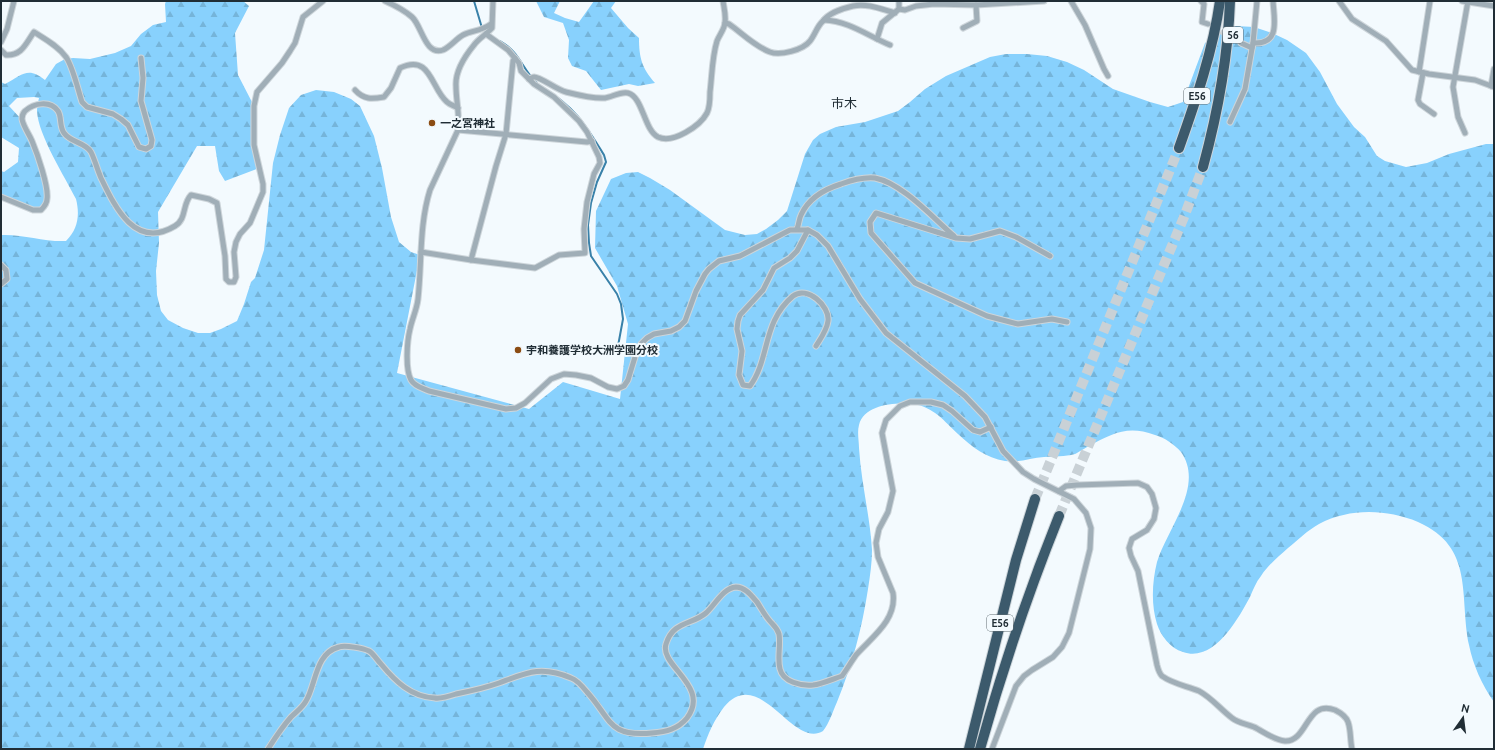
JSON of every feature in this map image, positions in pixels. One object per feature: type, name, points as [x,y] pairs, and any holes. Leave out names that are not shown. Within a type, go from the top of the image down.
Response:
[{"type":"highway","name":"56","points":[[1212,43],[1216,1]]},
{"type":"highway","name":"E56","points":[[1179,148],[1200,86],[1212,43],[1220,1]]},
{"type":"highway","name":"E56","points":[[1203,167],[1225,68],[1229,33],[1230,1]]},
{"type":"highway","name":"56","points":[[1225,68],[1233,39],[1237,1]]},
{"type":"highway","name":"E56","points":[[969,749],[1016,560],[1035,499]]},
{"type":"highway","name":"E56","points":[[980,749],[1008,652],[1025,602],[1059,516]]},
{"type":"street","points":[[1,42],[7,29],[14,1]]},
{"type":"street","points":[[1,197],[33,210],[41,210],[45,206],[48,199],[46,187],[32,140],[22,120],[22,115],[32,106],[44,104],[53,106],[58,111],[61,127],[69,139],[84,145],[91,151],[101,177],[122,216],[135,228],[150,232],[161,232],[173,227],[179,223],[183,217],[187,199],[191,195],[202,197],[217,203],[225,256],[226,279],[229,282],[234,282],[236,277],[234,252],[236,242],[240,234],[250,223],[263,192],[263,184],[254,146],[254,113],[257,92],[282,63],[295,43],[303,17],[308,12],[320,5],[323,1]]},
{"type":"street","points":[[385,1],[412,17],[417,23],[428,46],[432,50],[444,50],[456,39],[465,34],[479,31],[491,24]]},
{"type":"street","points":[[493,1],[492,28],[475,43],[458,71],[456,85],[458,130],[427,199],[417,302],[410,330],[408,369],[412,381],[418,386],[429,391],[506,409],[516,408],[524,403],[551,379],[564,374],[591,378],[608,387],[617,389],[624,386],[628,380],[635,357],[641,344],[654,334],[671,331],[679,327],[685,321],[696,291],[709,269],[719,261],[740,256],[790,230],[808,230],[817,235],[828,246],[860,299],[886,333],[965,396],[991,427],[1003,451],[1023,472],[1074,499],[1086,513],[1091,528],[1090,550],[1069,632],[1062,647],[1053,657],[1024,676],[1016,686],[992,749]]},
{"type":"street","points":[[531,78],[541,78],[551,86],[564,92],[591,97],[607,98],[622,93],[629,93],[635,98],[651,129],[658,137],[664,139],[685,133],[701,121],[709,107],[717,42],[726,23],[723,1]]},
{"type":"street","points":[[877,39],[882,23],[897,11],[899,1]]},
{"type":"street","points":[[726,23],[735,28],[753,43],[777,54],[787,53],[808,44],[823,20],[845,8],[854,6],[867,5],[897,11],[916,6],[934,4],[976,5],[1044,1]]},
{"type":"street","points":[[1071,1],[1085,25],[1108,76]]},
{"type":"street","points":[[1230,122],[1245,89],[1253,46],[1257,1]]},
{"type":"street","points":[[1241,43],[1253,46],[1268,39],[1273,34],[1275,22],[1273,1]]},
{"type":"street","points":[[1339,1],[1352,19],[1386,41],[1412,70],[1421,73],[1474,80],[1493,86],[1494,69]]},
{"type":"street","points":[[1430,1],[1418,100],[1420,104],[1434,114]]},
{"type":"street","points":[[1465,133],[1458,117],[1453,87],[1466,1],[1494,6]]},
{"type":"street","points":[[1203,2],[1202,22],[1208,24]]},
{"type":"street","points":[[963,28],[977,21],[976,5]]},
{"type":"street","points":[[823,20],[843,23],[890,44]]},
{"type":"street","points":[[1,50],[6,55],[15,55],[21,51],[34,32],[49,41],[67,59],[82,102],[87,108],[113,114],[121,119],[128,125],[139,147],[146,149],[151,146],[152,140],[141,101],[143,78],[141,58]]},
{"type":"street","points":[[421,252],[535,268],[560,255],[585,252],[584,229],[587,202],[594,174],[600,163],[592,141],[580,121],[554,97],[534,84],[531,78],[521,71],[519,63],[508,50],[486,34]]},
{"type":"street","points":[[471,260],[506,134],[513,61],[515,58]]},
{"type":"street","points":[[355,90],[360,96],[373,98],[384,96],[391,88],[400,68],[407,64],[419,66],[429,72],[446,102],[458,108]]},
{"type":"street","points":[[458,130],[587,142],[592,141]]},
{"type":"street","points":[[796,229],[801,215],[815,196],[828,188],[847,182],[864,178],[876,178],[910,196],[956,238]]},
{"type":"street","points":[[1050,256],[1016,236],[1000,231],[970,239],[956,238],[876,213],[870,222],[871,233],[915,283],[925,289],[987,316],[1018,324],[1052,319],[1067,322]]},
{"type":"street","points":[[808,230],[797,251],[790,258],[774,268],[763,290],[740,315],[737,329],[742,351],[739,375],[741,381],[743,385],[750,386],[756,378],[770,329],[782,308],[794,295],[802,293],[813,296],[821,302],[827,312],[828,321],[826,328],[816,346]]},
{"type":"street","points":[[1,265],[6,270],[7,279],[1,284]]},
{"type":"street","points":[[268,749],[287,722],[307,700],[315,675],[322,660],[330,651],[337,647],[346,646],[370,651],[394,680],[405,688],[423,696],[436,699],[480,689],[521,674],[543,670],[572,678],[581,685],[594,699],[613,725],[620,731],[631,734],[667,732],[683,723],[689,716],[692,709],[693,698],[686,681],[667,654],[665,646],[668,639],[675,629],[681,624],[696,620],[706,613],[727,590],[735,587],[746,590],[770,622],[775,626],[779,636],[780,671],[788,681],[804,685],[813,685],[842,676],[855,656],[879,631],[891,614],[894,600],[893,593],[878,557],[876,543],[879,529],[888,512],[893,491],[882,433],[886,420],[900,406],[910,402],[930,402],[943,405],[973,430],[980,432],[991,427]]},
{"type":"street","points":[[1059,491],[1066,486],[1138,483],[1147,487],[1152,494],[1156,508],[1154,519],[1147,530],[1132,540],[1129,548],[1138,571],[1157,666],[1161,675],[1172,682],[1198,691],[1210,698],[1233,719],[1275,738],[1286,741],[1295,738],[1314,713],[1321,709],[1332,709],[1342,713],[1348,723],[1352,749]]},
{"type":"green space","points":[[166,1],[243,1],[249,6],[235,33],[238,75],[254,106],[253,121],[259,168],[225,181],[219,171],[215,146],[197,146],[158,212],[159,243],[156,271],[157,295],[161,311],[168,320],[183,328],[198,333],[210,333],[237,321],[251,282],[255,278],[264,250],[273,163],[289,108],[301,95],[316,90],[334,92],[351,99],[360,106],[374,136],[382,168],[391,217],[399,242],[411,252],[420,255],[397,373],[529,409],[563,382],[620,399],[628,324],[617,286],[595,248],[596,211],[611,179],[626,173],[638,172],[670,190],[725,230],[745,235],[757,234],[778,220],[787,211],[805,154],[813,140],[820,134],[836,127],[865,122],[898,111],[925,89],[946,76],[990,57],[1006,54],[1047,56],[1067,62],[1084,70],[1113,89],[1168,107],[1183,102],[1205,43],[1217,35],[1236,26],[1254,27],[1287,40],[1306,53],[1320,72],[1337,104],[1354,127],[1365,137],[1377,156],[1385,161],[1406,167],[1427,163],[1449,154],[1486,144],[1494,144],[1494,702],[1478,675],[1469,645],[1461,574],[1457,559],[1449,545],[1436,532],[1418,522],[1393,515],[1368,512],[1343,515],[1319,524],[1288,548],[1267,568],[1255,586],[1239,616],[1224,637],[1205,651],[1194,654],[1183,652],[1170,645],[1161,633],[1155,617],[1153,601],[1153,585],[1157,562],[1182,507],[1187,493],[1189,479],[1187,465],[1181,452],[1175,446],[1155,435],[1145,432],[1129,431],[1113,434],[1071,455],[1015,461],[998,460],[985,455],[963,439],[933,411],[913,404],[898,403],[874,409],[862,418],[859,425],[858,434],[860,461],[872,550],[871,570],[860,633],[852,661],[832,713],[823,731],[812,734],[800,729],[763,701],[750,695],[737,696],[724,707],[712,727],[703,749],[1,749],[1,235],[66,241],[73,232],[77,222],[78,211],[76,199],[42,132],[37,111],[39,98],[34,97],[17,98],[9,106],[22,120],[32,140],[47,199],[41,210],[33,210],[1,197],[1,171],[4,172],[18,162],[19,148],[1,137],[1,82],[5,84],[25,73],[34,73],[45,80],[56,64],[65,59],[90,59],[115,53],[131,46],[141,34],[153,25],[166,22]]},
{"type":"green space","points":[[536,1],[560,1],[554,13],[579,22],[594,1],[616,1],[611,8],[628,28],[639,38],[642,62],[655,83],[638,86],[629,84],[601,90],[586,71],[572,66],[568,58],[569,40],[563,23],[544,17]]},
{"type":"waterway","points":[[474,1],[482,28]]},
{"type":"waterway","points":[[500,41],[517,56],[527,72],[537,83]]},
{"type":"waterway","points":[[542,87],[563,101],[578,116],[604,155],[606,162],[597,182],[591,203],[588,225],[589,243],[591,256],[617,294],[621,304],[623,319],[618,346]]},
{"type":"tunnel","points":[[1214,28],[1241,43]]},
{"type":"tunnel","points":[[1035,499],[1179,148]]},
{"type":"tunnel","points":[[1059,516],[1184,217],[1203,167]]},
{"type":"place","name":"一之宮神社","points":[[432,123]]},
{"type":"place","name":"宇和養護学校大洲学園分校","points":[[518,350]]},
{"type":"district","name":"市木","points":[[844,103]]}]
